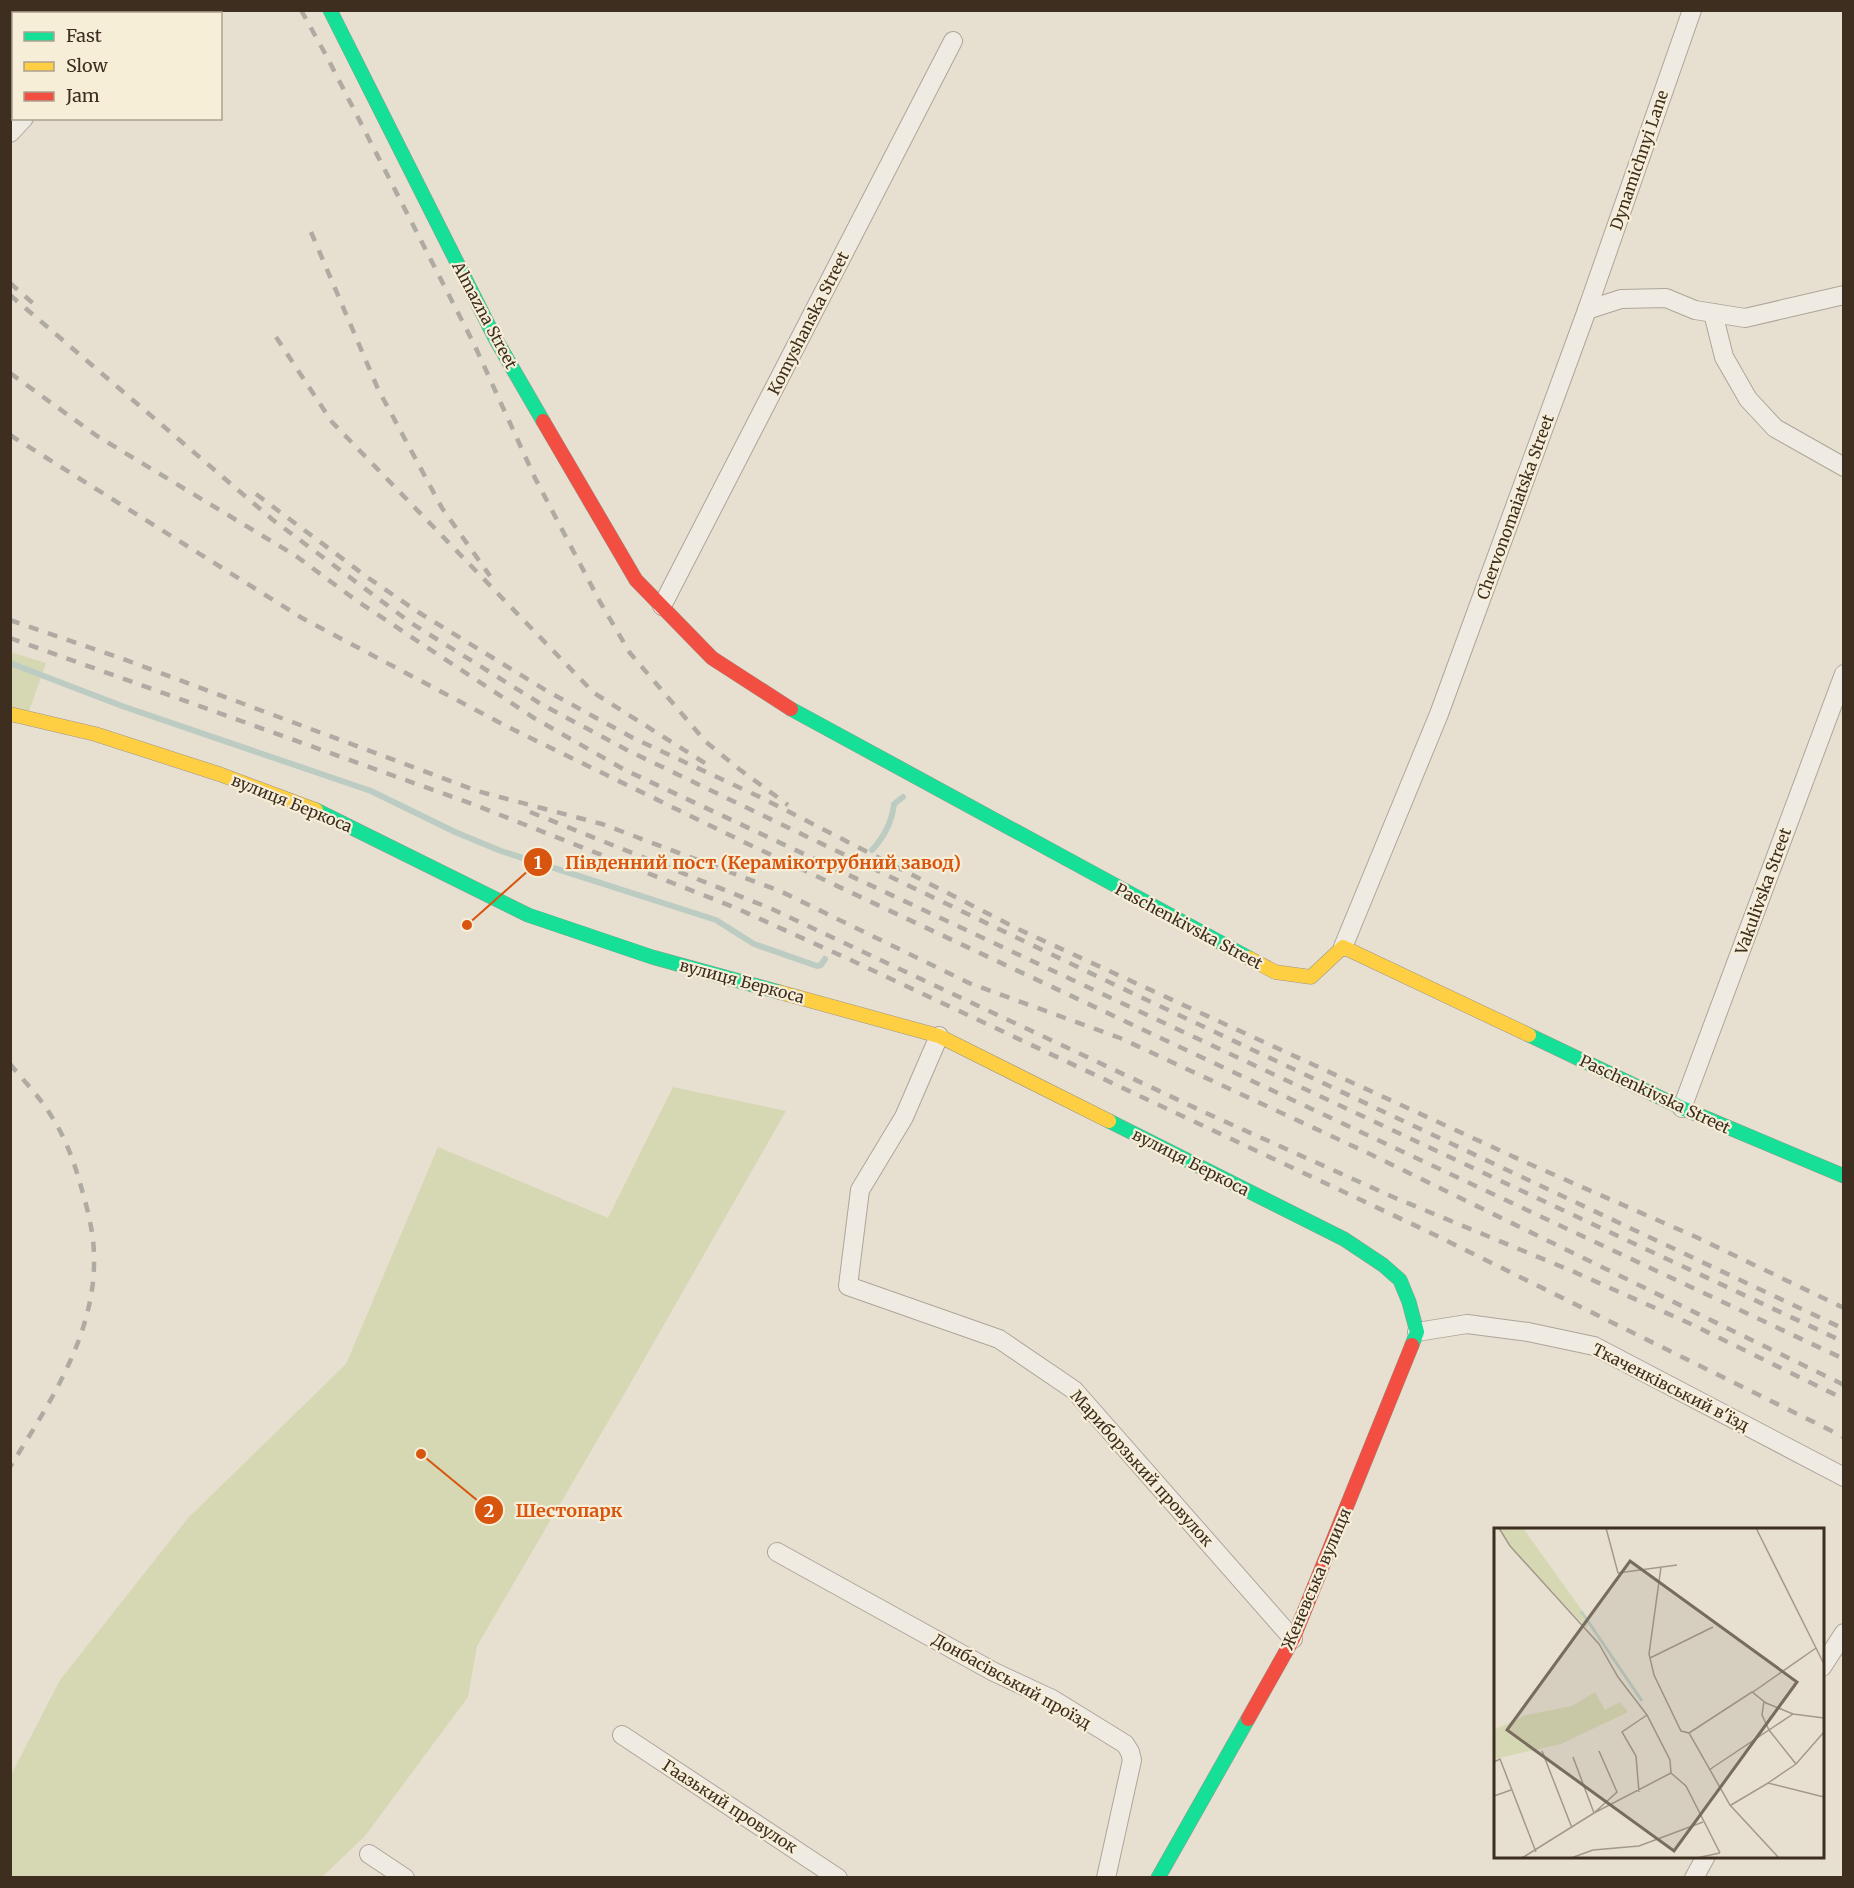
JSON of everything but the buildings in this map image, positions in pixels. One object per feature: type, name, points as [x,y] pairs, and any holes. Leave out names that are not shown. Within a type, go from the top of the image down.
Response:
[{"type":"street","name":"Almazna Street","points":[[330,10],[495,338],[636,579],[662,606]]},
{"type":"street","name":"Dynamichnyi Lane","points":[[1587,310],[1692,10]]},
{"type":"street","name":"Komyshanska Street","points":[[662,606],[953,41]]},
{"type":"street","points":[[10,133],[22,120]]},
{"type":"street","points":[[1587,310],[1621,299],[1666,298],[1695,310],[1745,318],[1844,294]]},
{"type":"street","name":"Chervonomaiatska Street","points":[[1343,947],[1438,714],[1587,310]]},
{"type":"street","points":[[1713,313],[1724,357],[1748,399],[1775,428],[1844,467]]},
{"type":"street","name":"Paschenkivska Street","points":[[662,606],[712,658],[780,703],[1275,972],[1311,976],[1343,947],[1682,1108],[1844,1176]]},
{"type":"street","name":"Vakulivska Street","points":[[1682,1108],[1844,674]]},
{"type":"street","name":"вулиця Беркоса","points":[[10,714],[95,734],[219,774],[328,814],[528,915],[652,957],[939,1036],[1344,1239],[1396,1276],[1411,1305],[1417,1332]]},
{"type":"street","name":"Мариборзький провулок","points":[[939,1036],[904,1117],[860,1190],[848,1286],[999,1340],[1074,1390],[1293,1639]]},
{"type":"street","name":"Ткаченківський в'їзд","points":[[1417,1332],[1467,1324],[1528,1332],[1594,1346],[1844,1477]]},
{"type":"street","name":"Женевська вулиця","points":[[1158,1878],[1293,1639],[1417,1332]]},
{"type":"street","name":"Донбасівський проїзд","points":[[777,1552],[994,1672],[1052,1699],[1125,1744],[1132,1760],[1106,1878]]},
{"type":"street","points":[[1824,1664],[1844,1633]]},
{"type":"street","name":"Гаазький провулок","points":[[622,1735],[838,1878]]},
{"type":"street","points":[[369,1854],[405,1878]]},
{"type":"street","points":[[1694,1878],[1705,1858]]},
{"type":"green space","points":[[10,652],[46,663],[27,717],[11,714]]},
{"type":"green space","points":[[673,1087],[786,1111],[477,1646],[468,1697],[365,1836],[322,1877],[11,1877],[11,1775],[60,1680],[188,1518],[346,1364],[438,1147],[608,1218]]},
{"type":"waterway","points":[[10,663],[122,706],[371,791],[455,832],[501,851],[716,920],[754,944],[817,966],[821,965],[825,959]]},
{"type":"waterway","points":[[872,850],[887,828],[894,804],[903,797]]},
{"type":"railway","points":[[301,10],[474,344],[535,478],[600,602],[630,653],[706,742],[788,805]]},
{"type":"railway","points":[[311,232],[378,389],[442,508],[490,576]]},
{"type":"railway","points":[[10,283],[35,305]]},
{"type":"railway","points":[[10,295],[273,520],[411,623],[541,704],[629,751],[1111,983],[1844,1329]]},
{"type":"railway","points":[[276,337],[332,422],[594,693],[708,765]]},
{"type":"railway","points":[[10,373],[97,436],[296,556],[357,601],[534,718],[625,770],[1844,1342]]},
{"type":"railway","points":[[10,435],[302,618],[506,726],[750,845],[1844,1359]]},
{"type":"railway","points":[[256,494],[418,612],[547,691],[633,738],[762,798],[1018,929],[1525,1162],[1696,1237],[1844,1308]]},
{"type":"railway","points":[[10,620],[126,660],[477,791],[602,824],[780,891],[969,983],[1120,1038],[1370,1154],[1844,1385]]},
{"type":"railway","points":[[10,638],[475,805],[736,908],[1429,1232],[1844,1437]]},
{"type":"railway","points":[[530,812],[772,909],[1206,1113],[1393,1197],[1572,1271],[1691,1324],[1844,1399]]},
{"type":"railway","points":[[10,1064],[46,1107],[65,1141],[86,1206],[94,1248],[93,1286],[79,1341],[54,1393],[10,1467]]},
{"type":"traffic: fast","points":[[330,10],[495,338],[543,421]]},
{"type":"traffic: fast","points":[[791,709],[1249,958]]},
{"type":"traffic: fast","points":[[316,810],[528,915],[652,957],[779,992]]},
{"type":"traffic: fast","points":[[1529,1035],[1682,1108],[1844,1176]]},
{"type":"traffic: fast","points":[[1109,1121],[1344,1239],[1383,1265],[1400,1280],[1409,1302],[1417,1332],[1412,1345]]},
{"type":"traffic: fast","points":[[1158,1878],[1248,1719]]},
{"type":"traffic: slow","points":[[10,714],[95,734],[219,774],[316,810]]},
{"type":"traffic: slow","points":[[1249,958],[1275,972],[1311,977],[1343,947],[1529,1035]]},
{"type":"traffic: slow","points":[[779,992],[939,1036],[1109,1121]]},
{"type":"traffic: jam","points":[[543,421],[636,580],[712,658],[791,709]]},
{"type":"traffic: jam","points":[[1248,1719],[1293,1639],[1412,1345]]},
{"type":"place","name":"Південний пост (Керамікотрубний завод)","points":[[467,925]]},
{"type":"place","name":"Шестопарк","points":[[421,1454]]}]
